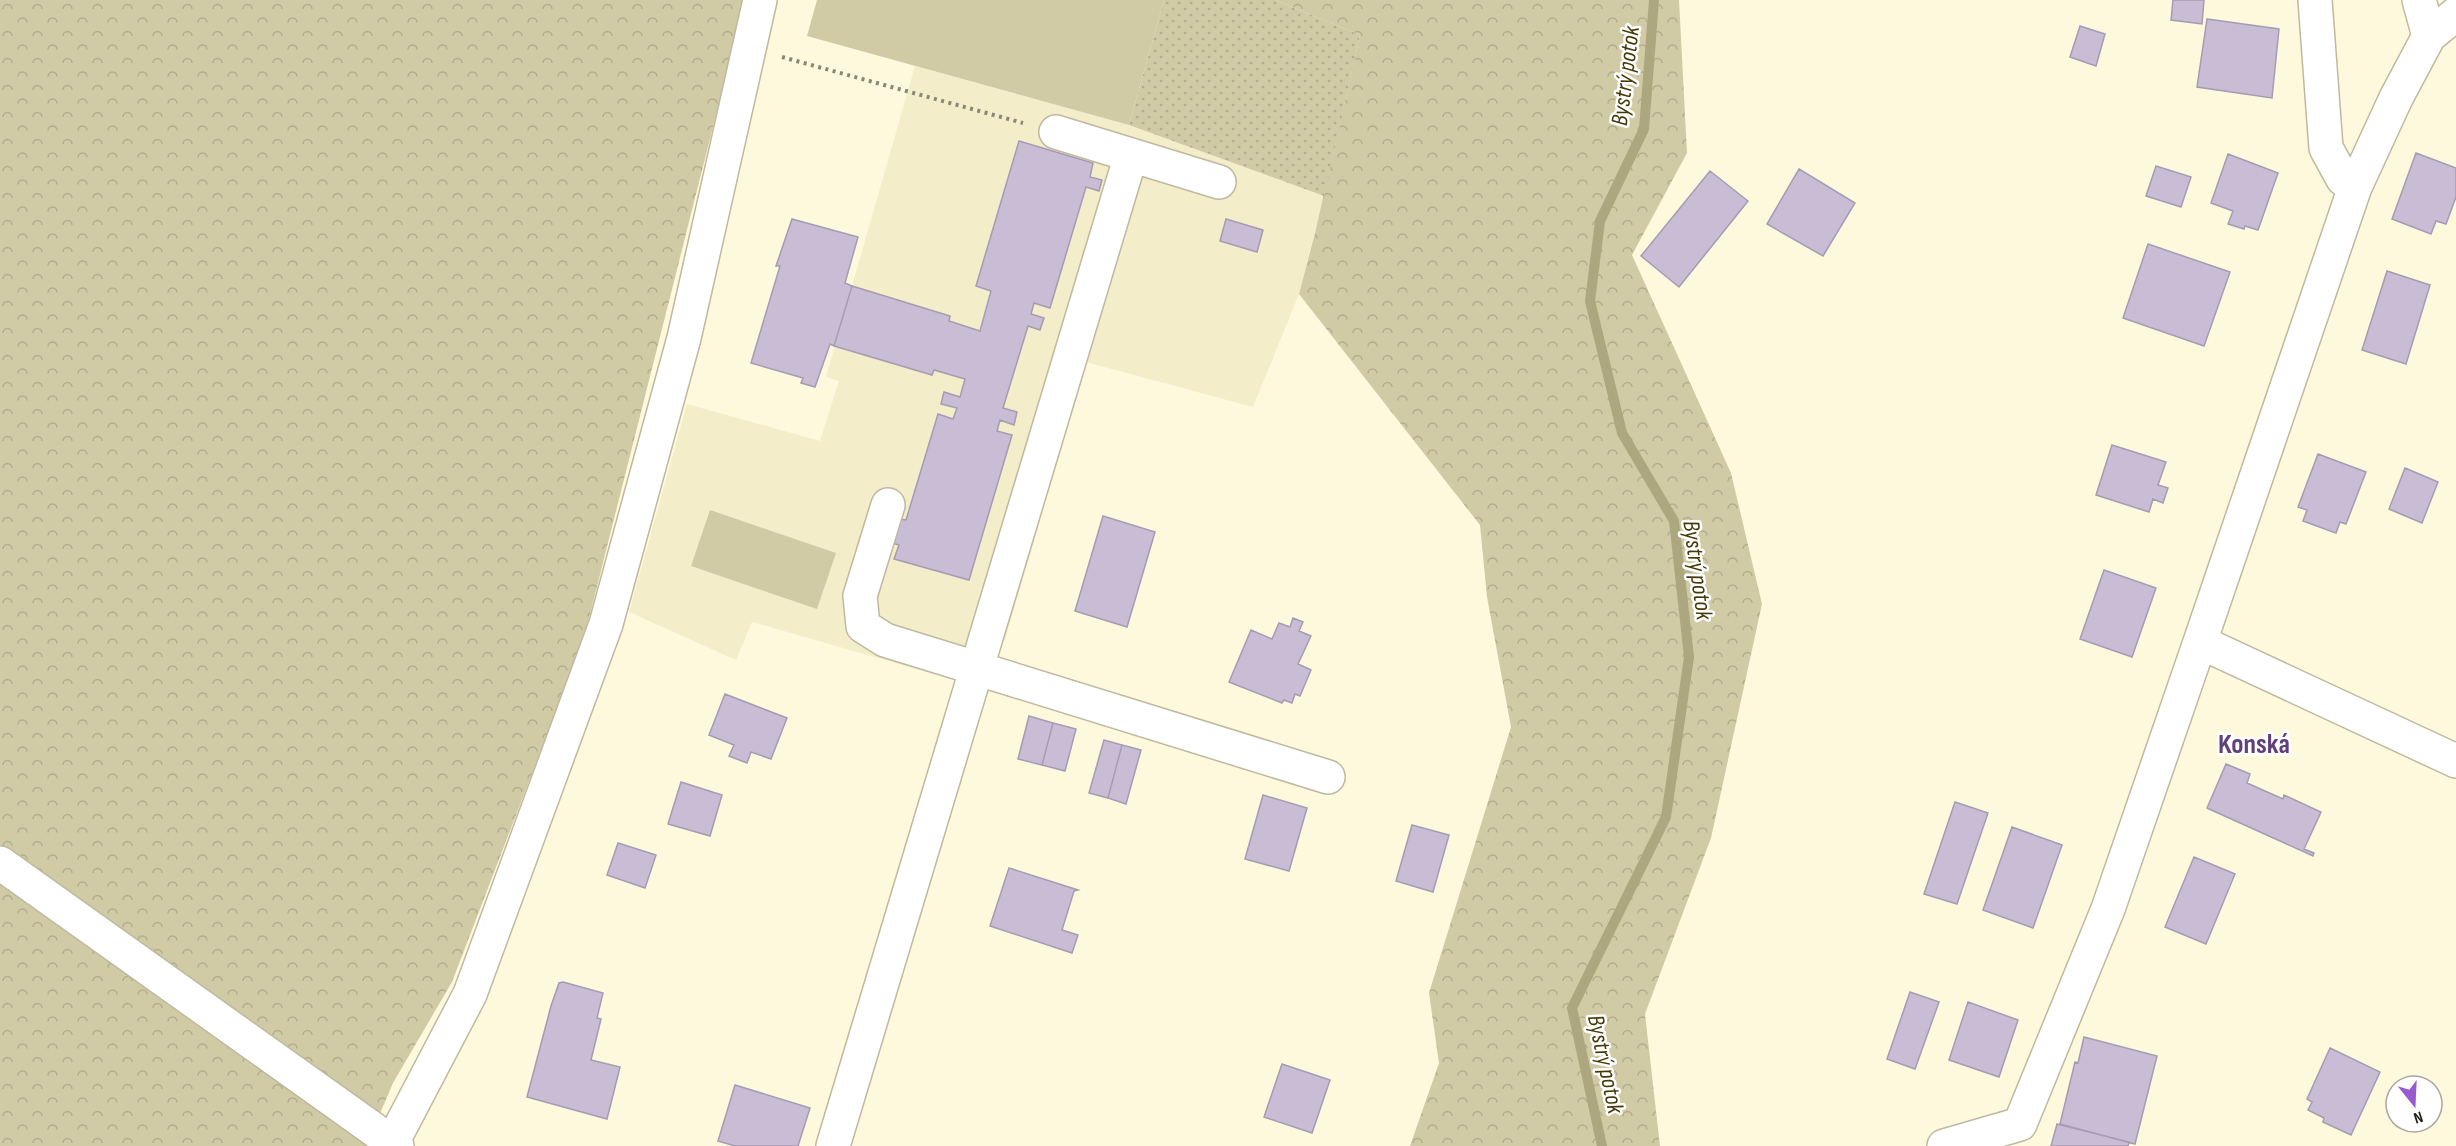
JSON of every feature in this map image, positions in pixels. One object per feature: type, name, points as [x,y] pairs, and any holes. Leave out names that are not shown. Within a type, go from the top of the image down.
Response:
[{"type":"street","points":[[0,863],[394,1144],[470,994],[606,624],[684,338],[760,0]]},
{"type":"street","points":[[2315,0],[2326,148],[2343,179],[2355,187]]},
{"type":"street","points":[[2419,0],[2429,36]]},
{"type":"street","points":[[1944,1146],[2016,1135],[2108,909],[2355,187],[2396,98],[2429,36],[2456,14]]},
{"type":"street","points":[[1056,132],[1219,182]]},
{"type":"street","points":[[833,1146],[1131,155]]},
{"type":"street","points":[[888,505],[860,596],[863,626],[885,640],[1328,777]]},
{"type":"street","points":[[2200,642],[2456,761]]},
{"type":"path","points":[[748,48],[1056,132]]},
{"type":"shaded area","points":[[915,66],[1129,125],[1324,196],[1299,294],[1253,407],[1086,362],[1005,640],[934,674],[752,622],[736,660],[629,612],[687,404],[820,441],[839,381],[826,377]]},
{"type":"green space","points":[[0,0],[745,0],[584,638],[452,982],[393,1083],[366,1146],[0,1146]]},
{"type":"green space","points":[[817,0],[1164,0],[1129,125],[807,36]]},
{"type":"green space","points":[[1164,0],[1275,0],[1360,35],[1324,196],[1129,125]]},
{"type":"green space","points":[[1275,0],[1679,0],[1687,153],[1632,255],[1731,473],[1762,604],[1711,838],[1645,1014],[1660,1146],[1410,1146],[1439,1063],[1429,993],[1511,727],[1487,597],[1480,525],[1299,294],[1360,35]]},
{"type":"green space","points":[[710,510],[836,553],[817,609],[691,566]]},
{"type":"building","points":[[2173,0],[2204,0],[2202,24],[2171,20]]},
{"type":"building","points":[[2207,19],[2279,29],[2272,98],[2197,87]]},
{"type":"building","points":[[2080,26],[2105,34],[2096,66],[2070,57]]},
{"type":"building","points":[[1019,141],[1093,163],[1090,177],[1102,180],[1099,191],[1086,187],[1050,308],[1034,303],[1031,314],[1044,318],[1040,330],[1028,326],[1003,408],[1017,412],[1014,425],[1000,420],[997,431],[1012,435],[969,580],[894,559],[899,545],[892,543],[899,519],[906,520],[938,414],[953,419],[957,408],[941,404],[944,392],[960,397],[965,379],[934,370],[932,375],[834,346],[852,286],[950,316],[949,321],[980,331],[991,291],[976,286]]},
{"type":"building","points":[[2416,153],[2456,168],[2456,197],[2446,224],[2436,221],[2431,234],[2392,219]]},
{"type":"building","points":[[2228,154],[2278,173],[2258,230],[2228,224],[2233,211],[2211,203]]},
{"type":"building","points":[[2156,166],[2191,177],[2181,207],[2146,196]]},
{"type":"building","points":[[1799,169],[1855,203],[1823,256],[1767,224]]},
{"type":"building","points":[[1710,171],[1748,201],[1679,287],[1641,256]]},
{"type":"building","points":[[792,219],[858,237],[845,283],[852,286],[834,346],[830,344],[815,387],[801,383],[803,378],[751,363],[780,266],[776,266]]},
{"type":"building","points":[[1226,219],[1263,230],[1257,252],[1220,241]]},
{"type":"building","points":[[2148,244],[2230,272],[2204,346],[2123,318]]},
{"type":"building","points":[[2387,271],[2430,285],[2406,364],[2362,350]]},
{"type":"building","points":[[2112,445],[2166,462],[2158,485],[2168,488],[2163,503],[2153,499],[2149,512],[2096,495]]},
{"type":"building","points":[[2318,454],[2366,472],[2346,524],[2340,522],[2336,533],[2303,521],[2307,510],[2298,507]]},
{"type":"building","points":[[2405,468],[2438,482],[2422,523],[2389,509]]},
{"type":"building","points":[[1103,516],[1155,532],[1127,627],[1075,611]]},
{"type":"building","points":[[2104,570],[2156,588],[2132,657],[2080,639]]},
{"type":"building","points":[[1293,618],[1303,622],[1299,631],[1311,636],[1298,664],[1311,670],[1300,696],[1295,694],[1292,703],[1284,700],[1282,703],[1229,682],[1251,630],[1272,639],[1279,623],[1290,627]]},
{"type":"building","points":[[725,694],[787,718],[771,759],[751,752],[747,763],[729,756],[734,745],[709,735]]},
{"type":"building","points":[[1029,716],[1053,723],[1042,765],[1018,759]]},
{"type":"building","points":[[1053,723],[1076,729],[1065,771],[1042,765]]},
{"type":"building","points":[[1104,740],[1122,745],[1108,798],[1089,793]]},
{"type":"building","points":[[1122,745],[1141,750],[1126,804],[1108,798]]},
{"type":"building","points":[[2226,764],[2250,774],[2247,783],[2283,799],[2284,795],[2321,812],[2304,849],[2314,853],[2313,856],[2207,808]]},
{"type":"building","points":[[681,782],[722,795],[710,836],[668,824]]},
{"type":"building","points":[[1263,795],[1307,808],[1289,871],[1245,859]]},
{"type":"building","points":[[1955,802],[1988,813],[1957,904],[1924,894]]},
{"type":"building","points":[[1412,825],[1449,835],[1433,892],[1396,881]]},
{"type":"building","points":[[2012,827],[2062,845],[2033,928],[1983,910]]},
{"type":"building","points":[[618,843],[656,855],[645,888],[607,875]]},
{"type":"building","points":[[2194,857],[2235,874],[2206,944],[2165,927]]},
{"type":"building","points":[[1009,868],[1078,890],[1074,891],[1062,930],[1078,935],[1072,953],[990,926]]},
{"type":"building","points":[[563,982],[603,993],[597,1018],[601,1019],[591,1060],[620,1067],[607,1119],[527,1097],[551,1006],[559,983]]},
{"type":"building","points":[[1910,992],[1939,1002],[1915,1069],[1887,1059]]},
{"type":"building","points":[[1968,1002],[2018,1020],[1999,1077],[1949,1060]]},
{"type":"building","points":[[2084,1037],[2157,1056],[2135,1144],[2060,1124],[2075,1062],[2078,1063]]},
{"type":"building","points":[[2330,1048],[2380,1072],[2351,1135],[2323,1122],[2324,1118],[2308,1110],[2312,1102],[2307,1099]]},
{"type":"building","points":[[1282,1064],[1330,1080],[1312,1133],[1264,1117]]},
{"type":"building","points":[[735,1085],[810,1108],[798,1146],[735,1146],[718,1141]]},
{"type":"building","points":[[2057,1124],[2129,1142],[2128,1146],[2051,1146]]},
{"type":"waterway","name":"Bystrý potok","points":[[1602,1146],[1572,1008],[1666,817],[1689,657],[1674,521],[1622,433],[1590,301],[1600,221],[1644,129],[1654,0]]},
{"type":"district","name":"Konská","points":[[2254,743]]}]
